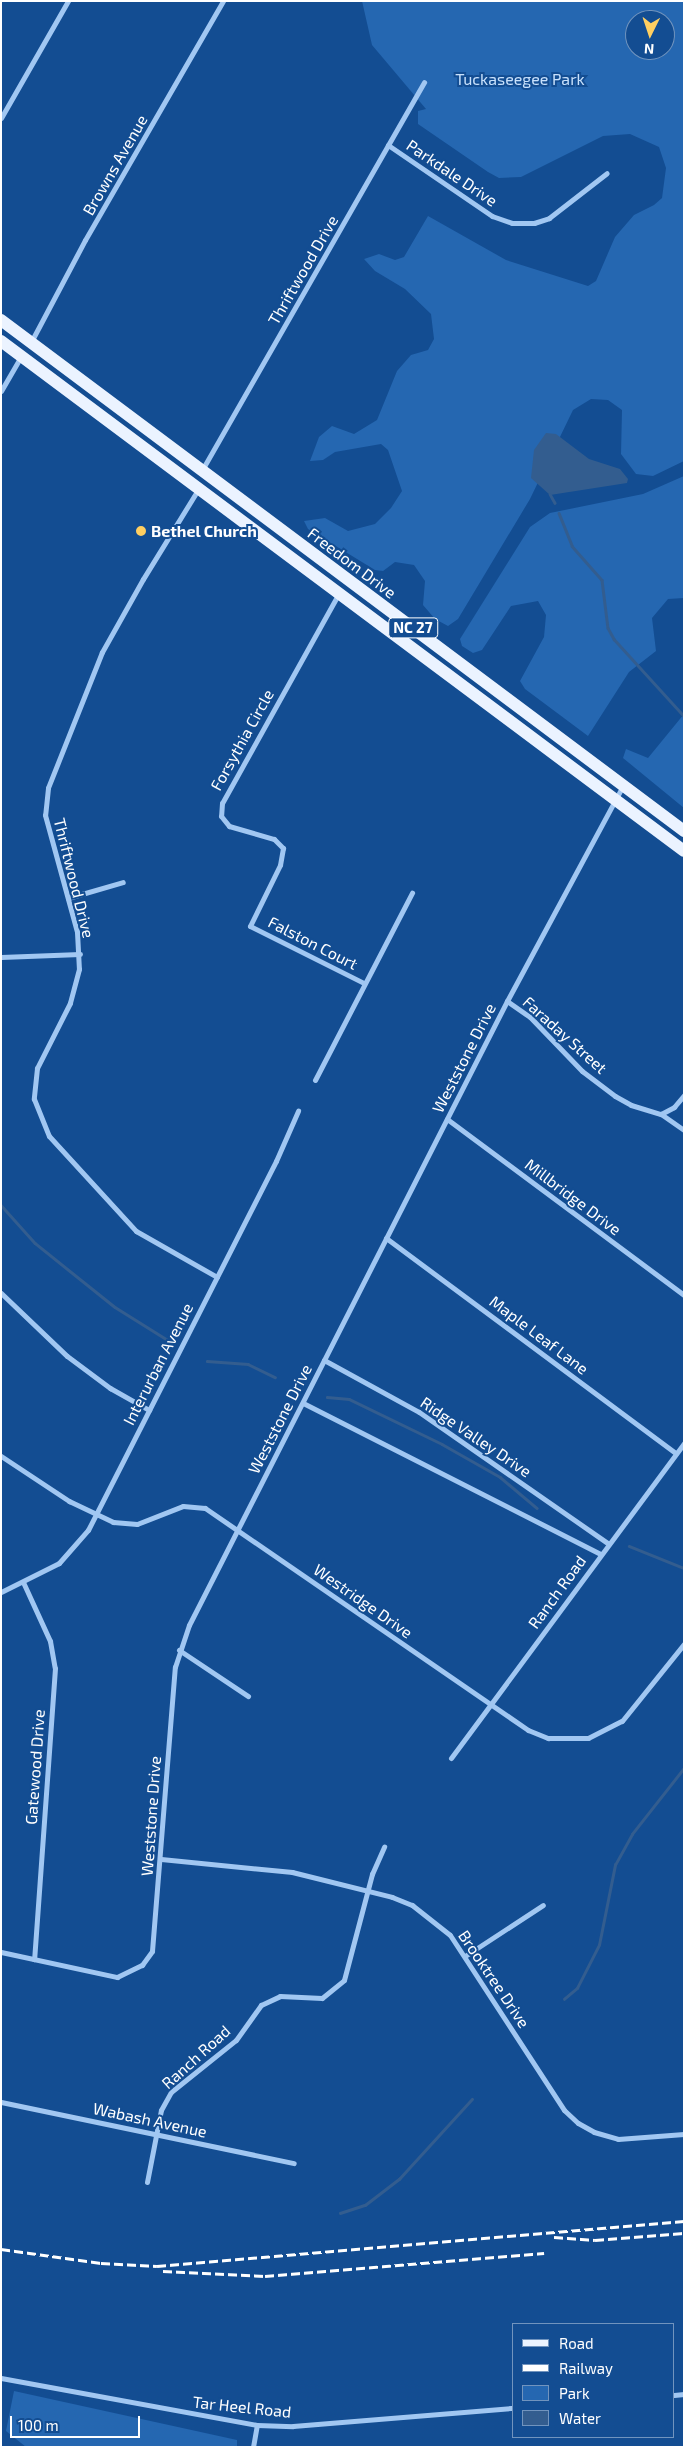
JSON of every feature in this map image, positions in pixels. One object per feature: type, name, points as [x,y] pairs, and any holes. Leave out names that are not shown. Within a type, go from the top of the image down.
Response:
[{"type":"main road","name":"Freedom Drive","points":[[1,320],[684,831]]},
{"type":"main road","name":"Freedom Drive","points":[[1,341],[340,592],[684,851]]},
{"type":"main road","points":[[81,399],[89,400],[185,470],[202,470]]},
{"type":"main road","points":[[199,488],[219,493],[312,561],[326,570],[336,571]]},
{"type":"street","points":[[1,118],[68,1]]},
{"type":"street","name":"Browns Avenue","points":[[31,342],[85,240],[223,1]]},
{"type":"street","name":"Thriftwood Drive","points":[[202,470],[424,82]]},
{"type":"street","name":"Parkdale Drive","points":[[388,145],[492,216],[512,223],[534,223],[549,218],[607,173]]},
{"type":"street","points":[[1,391],[22,356]]},
{"type":"street","name":"Thriftwood Drive","points":[[199,488],[143,579],[102,652],[48,788],[45,815],[68,898],[80,954],[75,989],[42,1056],[34,1083],[35,1107],[42,1126],[136,1231],[217,1277]]},
{"type":"street","name":"Forsythia Circle","points":[[250,926],[280,865],[283,848],[274,839],[229,826],[221,816],[220,809],[340,592]]},
{"type":"street","name":"Weststone Drive","points":[[1,1952],[106,1977],[122,1976],[142,1966],[155,1940],[173,1678],[179,1650],[237,1529],[303,1404],[507,1002],[623,786]]},
{"type":"street","points":[[68,898],[123,882]]},
{"type":"street","points":[[315,1080],[412,893]]},
{"type":"street","name":"Falston Court","points":[[250,926],[364,983]]},
{"type":"street","points":[[1,957],[80,954]]},
{"type":"street","name":"Faraday Street","points":[[507,1002],[530,1017],[582,1071],[608,1091],[631,1105],[661,1114],[684,1130]]},
{"type":"street","points":[[661,1114],[674,1107],[684,1095]]},
{"type":"street","name":"Interurban Avenue","points":[[1,1592],[51,1568],[71,1553],[96,1514],[217,1277],[298,1112]]},
{"type":"street","name":"Millbridge Drive","points":[[447,1119],[684,1295]]},
{"type":"street","name":"Maple Leaf Lane","points":[[386,1238],[676,1453]]},
{"type":"street","points":[[1,1293],[67,1356],[110,1388],[149,1410]]},
{"type":"street","name":"Ridge Valley Drive","points":[[324,1360],[419,1412],[609,1544]]},
{"type":"street","points":[[303,1404],[600,1554]]},
{"type":"street","name":"Ranch Road","points":[[450,1758],[684,1443]]},
{"type":"street","name":"Westridge Drive","points":[[1,1456],[47,1487],[114,1522],[137,1524],[191,1505],[205,1508],[528,1730],[548,1738],[575,1739],[597,1735],[631,1713],[684,1644]]},
{"type":"street","name":"Gatewood Drive","points":[[23,1582],[50,1640],[55,1668],[34,1960]]},
{"type":"street","points":[[179,1650],[248,1696]]},
{"type":"street","name":"Ranch Road","points":[[147,2182],[163,2104],[172,2092],[236,2040],[262,2005],[280,1996],[322,1998],[340,1985],[347,1973],[368,1890],[384,1847]]},
{"type":"street","name":"Brooktree Drive","points":[[161,1860],[292,1872],[392,1897],[424,1912],[446,1930],[465,1956],[564,2110],[578,2123],[594,2132],[618,2139],[684,2134]]},
{"type":"street","points":[[465,1956],[543,1905]]},
{"type":"street","name":"Wabash Avenue","points":[[1,2102],[294,2163]]},
{"type":"street","name":"Tar Heel Road","points":[[1,2378],[257,2425],[292,2426],[512,2408]]},
{"type":"street","points":[[253,2447],[257,2425]]},
{"type":"green space","name":"Tuckaseegee Park","points":[[362,1],[684,1],[684,461],[653,476],[636,474],[621,454],[622,410],[608,400],[591,399],[573,410],[530,499],[458,619],[448,626],[435,619],[423,605],[425,581],[414,565],[395,562],[383,571],[375,570],[308,529],[304,521],[325,518],[348,531],[375,524],[391,508],[402,491],[388,450],[381,444],[335,452],[323,460],[310,461],[319,437],[332,426],[354,434],[377,420],[397,371],[411,355],[428,350],[434,339],[431,314],[405,289],[375,271],[364,259],[379,254],[395,260],[404,257],[428,216],[506,260],[588,286],[596,281],[615,237],[634,215],[654,205],[662,198],[666,168],[659,147],[630,134],[603,136],[521,177],[499,178],[418,124],[418,111],[426,109],[372,45]]},
{"type":"green space","points":[[684,476],[684,598],[668,599],[652,618],[656,651],[629,672],[588,736],[525,689],[520,681],[544,637],[546,615],[538,601],[511,606],[482,650],[473,653],[462,646],[460,639],[530,527],[550,513],[643,494]]},
{"type":"green space","points":[[684,714],[684,808],[623,758],[626,749],[648,758]]},
{"type":"green space","points":[[14,2391],[237,2440],[237,2447],[26,2447],[6,2431]]},
{"type":"water","points":[[546,433],[556,434],[589,459],[620,469],[628,479],[627,483],[550,495],[531,478],[534,450]]},
{"type":"waterway","points":[[550,494],[555,503]]},
{"type":"waterway","points":[[559,513],[572,546],[602,580],[608,628],[614,639],[684,716]]},
{"type":"waterway","points":[[1,1205],[35,1243],[115,1307],[171,1342]]},
{"type":"waterway","points":[[207,1361],[248,1364],[275,1377]]},
{"type":"waterway","points":[[327,1397],[349,1399],[442,1444],[500,1477],[537,1508]]},
{"type":"waterway","points":[[629,1546],[684,1568]]},
{"type":"waterway","points":[[564,1999],[577,1988],[599,1945],[615,1865],[632,1834],[684,1768]]},
{"type":"waterway","points":[[340,2213],[365,2205],[399,2179],[472,2099]]},
{"type":"railway","points":[[1,2249],[101,2263],[157,2266],[684,2221]]},
{"type":"railway","points":[[554,2237],[595,2240],[684,2233]]},
{"type":"railway","points":[[163,2271],[265,2276],[544,2253]]},
{"type":"place","name":"Bethel Church","points":[[141,531]]}]
